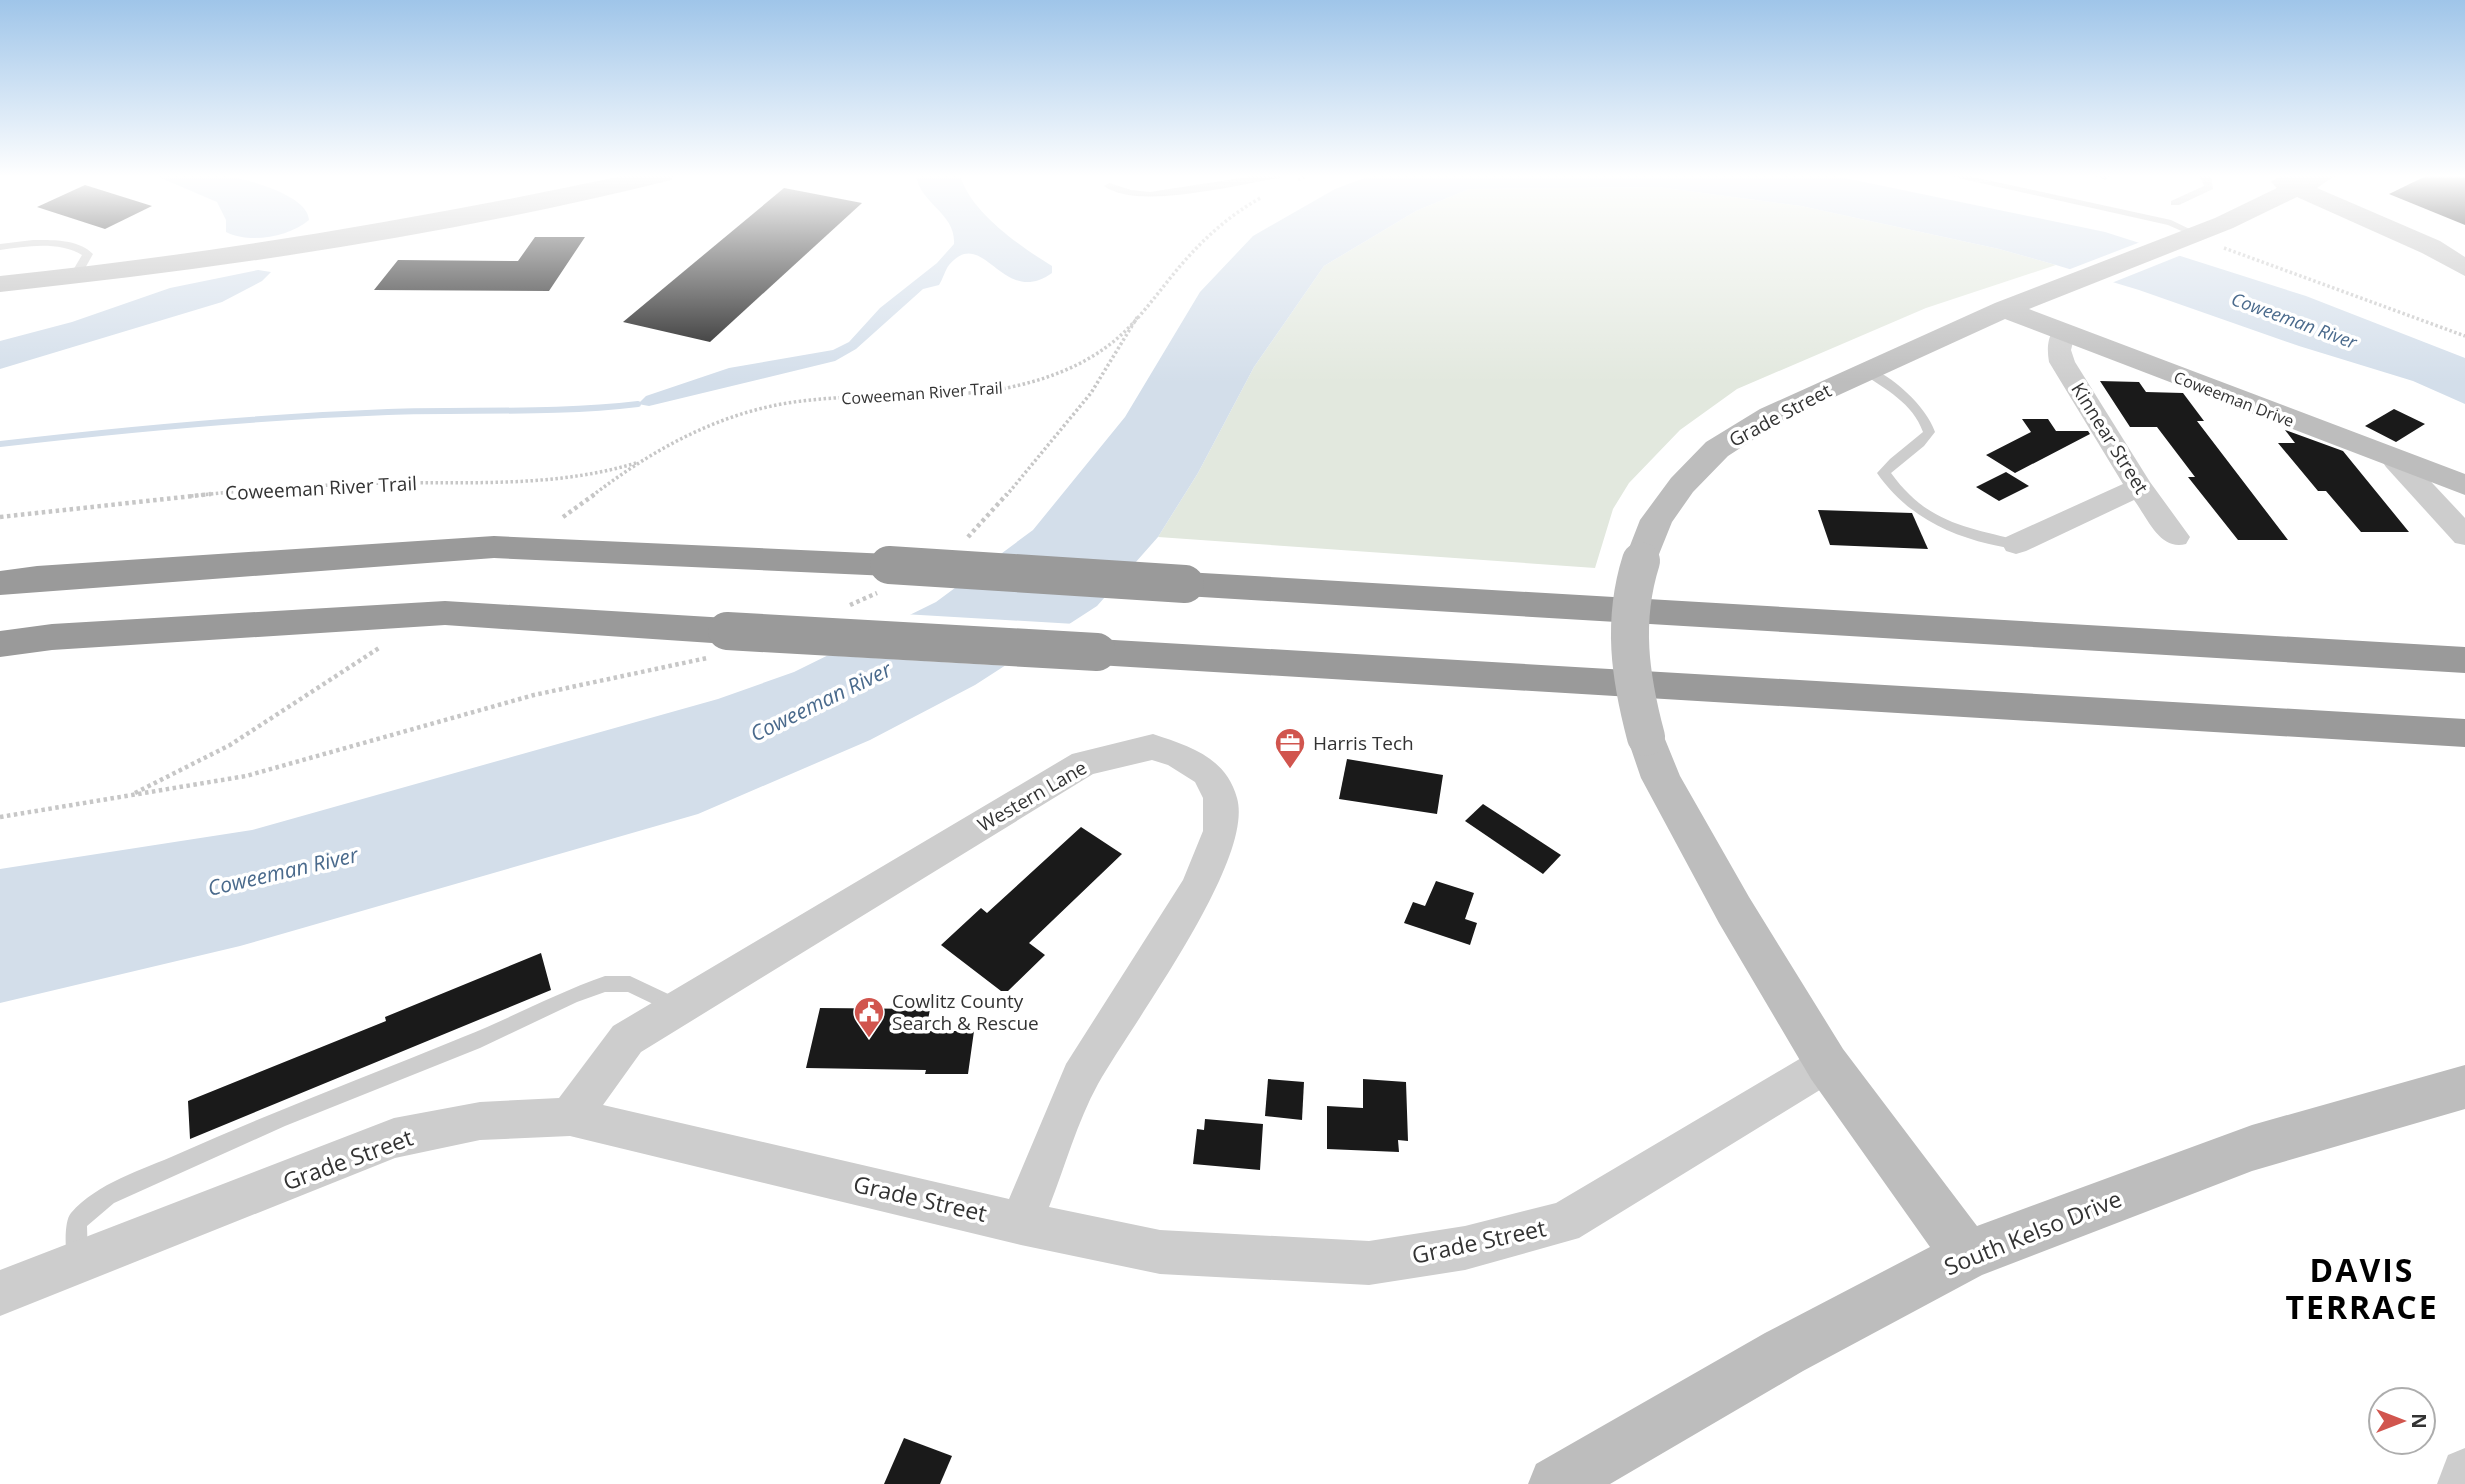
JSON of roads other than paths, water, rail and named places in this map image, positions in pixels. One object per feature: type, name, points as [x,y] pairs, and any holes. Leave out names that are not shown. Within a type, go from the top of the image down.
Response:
[{"type":"highway","points":[[0,583],[37,578],[494,547],[889,565],[2465,660]]},
{"type":"highway","points":[[0,644],[52,637],[445,613],[2465,733]]},
{"type":"main road","points":[[0,285],[209,260],[303,244]]},
{"type":"main road","name":"Grade Street","points":[[1967,1255],[1827,1064],[1734,911],[1661,778],[1646,737],[1633,683],[1628,644],[1630,601],[1656,520],[1682,485],[1717,450],[1771,415],[1866,370],[2058,287],[2169,244]]},
{"type":"main road","points":[[2425,244],[2465,268]]},
{"type":"main road","name":"Coweeman Drive","points":[[2005,309],[2063,334],[2465,485]]},
{"type":"main road","name":"South Kelso Drive","points":[[1556,1484],[1784,1352],[1967,1255],[2252,1148],[2465,1087]]},
{"type":"street","name":"Kinnear Street","points":[[2063,334],[2059,350],[2062,362],[2139,487],[2176,537]]},
{"type":"street","points":[[2396,461],[2465,536]]},
{"type":"street","points":[[2016,544],[2139,487]]},
{"type":"street","name":"Western Lane","points":[[570,1116],[627,1039],[1084,763],[1153,747],[1180,756],[1207,773],[1220,798],[1221,831],[1199,886],[1080,1077],[1021,1223]]},
{"type":"street","name":"Grade Street","points":[[0,1293],[394,1139],[480,1121],[570,1116],[1021,1223],[1160,1252],[1369,1263],[1465,1248],[1564,1223],[1827,1064]]},
{"type":"street","points":[[2462,1484],[2465,1472]]},
{"type":"lane","points":[[49,244],[81,248],[88,254],[75,277]]},
{"type":"lane","points":[[1866,370],[1902,397],[1927,424],[1928,432],[1925,438],[1893,459],[1884,473],[1891,484],[1903,497],[1930,515],[1968,535],[2016,544]]},
{"type":"lane","points":[[77,1264],[77,1221],[107,1196],[278,1119],[473,1042],[571,996],[605,984],[630,985],[678,1009]]},
{"type":"water","points":[[954,244],[1019,244],[1052,266],[1052,273],[1035,281],[1020,281],[973,254],[961,255],[949,265],[939,285],[923,289],[856,349],[835,361],[649,406],[638,404],[646,396],[729,368],[833,350],[849,342],[880,308],[937,263]]},
{"type":"water","name":"Coweeman River","points":[[1245,244],[1360,244],[1324,266],[1254,367],[1198,473],[1158,537],[1097,606],[975,685],[870,740],[698,814],[240,946],[0,1003],[0,869],[252,830],[718,699],[794,672],[936,602],[1033,530],[1125,417],[1200,292]]},
{"type":"water","name":"Coweeman River","points":[[1977,244],[2143,244],[2306,296],[2465,358],[2465,404],[2413,381],[2299,346],[2139,290]]},
{"type":"water","points":[[258,270],[271,272],[262,281],[222,302],[0,369],[0,341],[72,322],[170,288]]},
{"type":"waterway","points":[[0,444],[291,417],[388,412],[576,409],[638,404]]},
{"type":"place","name":"Harris Tech","points":[[1290,770]]},
{"type":"place","name":"Cowlitz County Search & Rescue","points":[[869,1039]]},
{"type":"district","name":"DAVIS TERRACE","points":[[2362,1290]]}]
